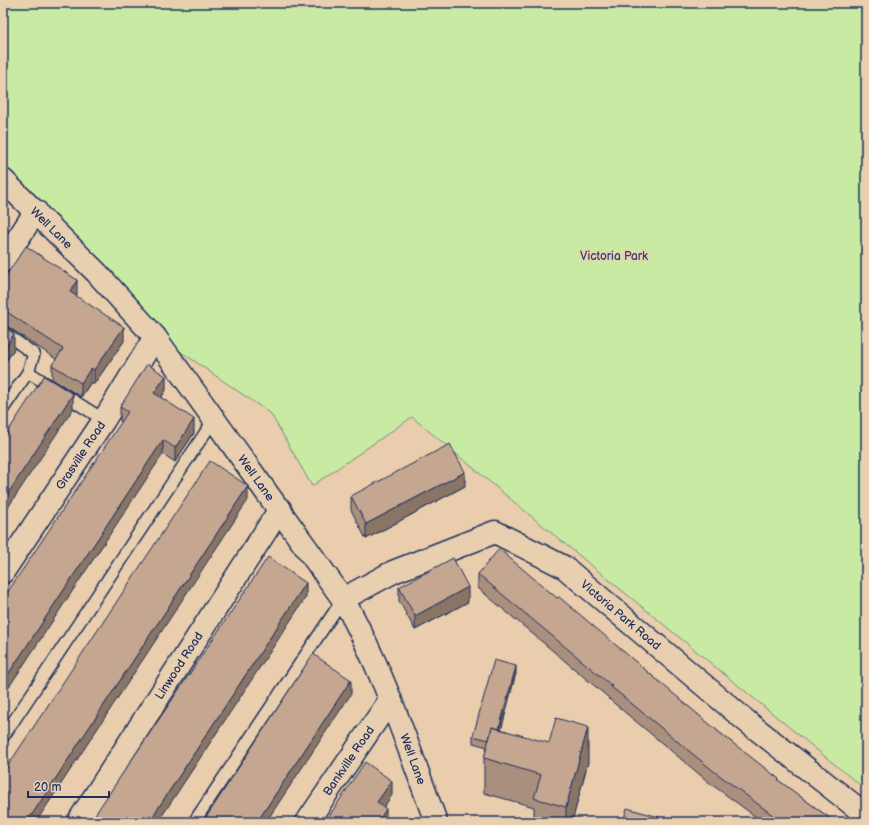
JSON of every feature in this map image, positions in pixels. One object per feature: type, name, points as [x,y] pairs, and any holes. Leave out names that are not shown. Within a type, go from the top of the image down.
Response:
[{"type":"street","name":"Well Lane","points":[[3,180],[97,272],[155,337],[213,421],[280,510],[343,599],[354,617],[390,700],[436,822]]},
{"type":"street","points":[[3,261],[36,211]]},
{"type":"street","name":"Grasville Road","points":[[3,572],[104,420],[155,337]]},
{"type":"street","name":"Linwood Road","points":[[78,822],[280,510]]},
{"type":"street","name":"Victoria Park Road","points":[[343,599],[393,572],[495,532],[564,567],[745,720],[866,816]]},
{"type":"street","name":"Bankville Road","points":[[307,822],[390,700]]},
{"type":"lane","points":[[3,332],[34,354],[28,372],[3,409]]},
{"type":"lane","points":[[28,372],[104,420]]},
{"type":"lane","points":[[3,737],[213,421]]},
{"type":"lane","points":[[194,822],[343,599]]},
{"type":"green space","name":"Victoria Park","points":[[3,3],[866,3],[866,790],[412,417],[312,486],[271,414],[161,338],[3,172]]},
{"type":"building","points":[[26,246],[77,280],[70,292],[124,327],[94,370],[91,368],[81,383],[52,365],[63,349],[7,312],[3,312],[3,280]]},
{"type":"building","points":[[3,326],[14,334],[3,351]]},
{"type":"building","points":[[147,364],[166,376],[154,393],[194,419],[175,448],[163,440],[3,682],[3,599],[128,412],[120,407]]},
{"type":"building","points":[[44,376],[73,394],[3,501],[3,439]]},
{"type":"building","points":[[450,444],[465,472],[366,524],[351,496]]},
{"type":"building","points":[[210,461],[248,486],[27,822],[3,822],[3,773]]},
{"type":"building","points":[[499,549],[557,598],[559,597],[720,733],[779,779],[778,780],[835,822],[782,822],[711,769],[478,574]]},
{"type":"building","points":[[268,557],[306,583],[149,822],[90,822]]},
{"type":"building","points":[[453,558],[468,587],[415,616],[399,587]]},
{"type":"building","points":[[313,654],[351,680],[257,822],[203,822]]},
{"type":"building","points":[[494,660],[516,666],[499,729],[492,727],[489,740],[473,736]]},
{"type":"building","points":[[556,718],[588,727],[566,807],[534,798],[541,775],[484,758],[492,727],[549,743]]},
{"type":"building","points":[[365,762],[392,781],[377,802],[386,809],[378,822],[325,822]]},
{"type":"building","points":[[627,808],[659,817],[657,822],[623,822]]},
{"type":"building","points":[[562,818],[576,822],[561,822]]}]
